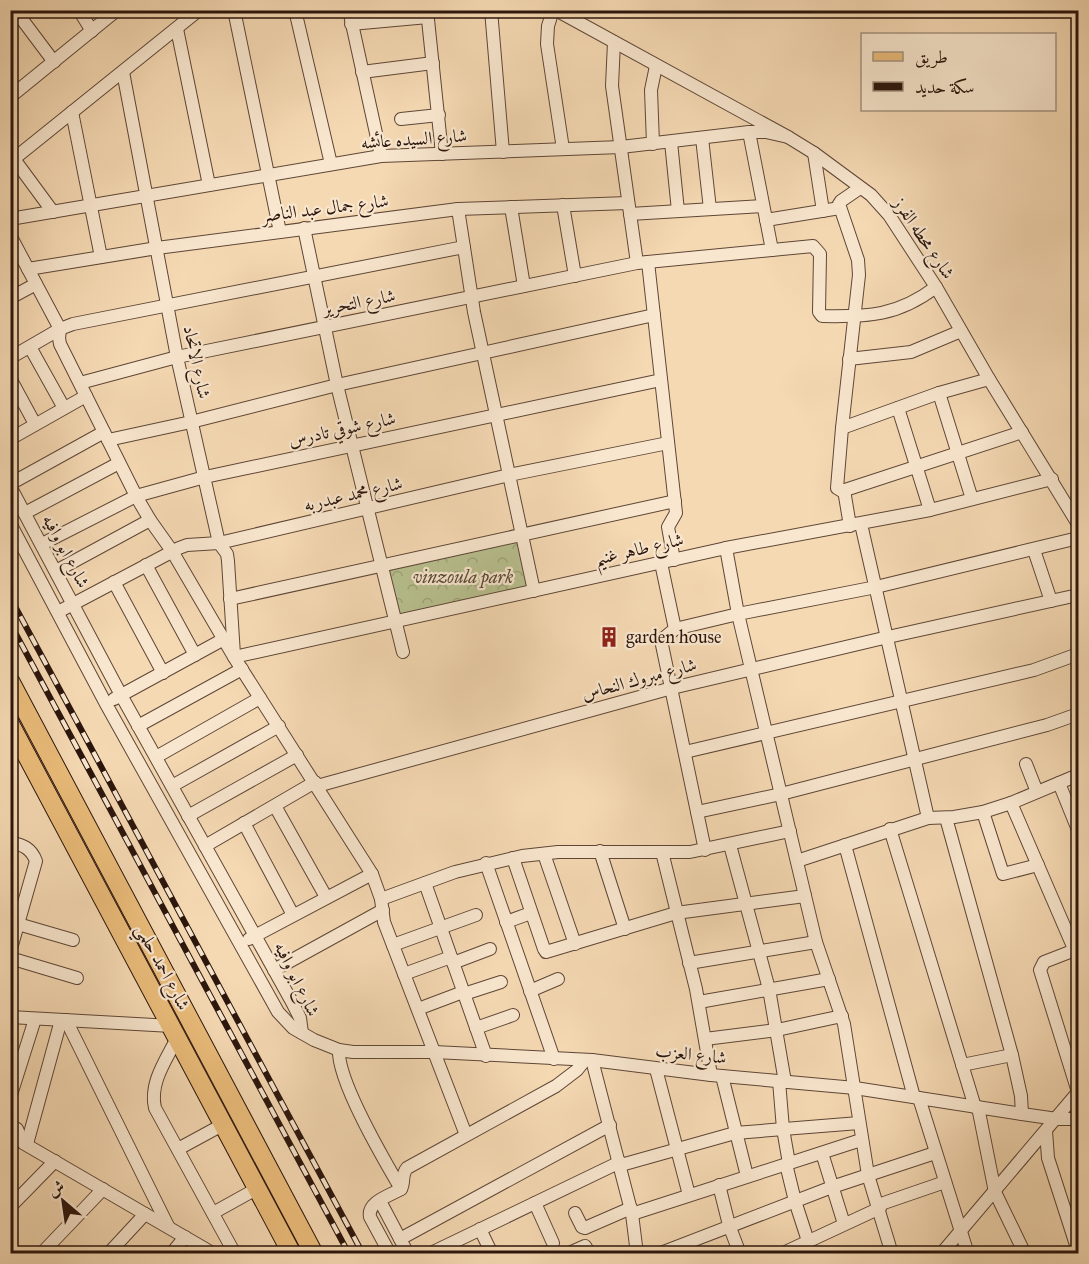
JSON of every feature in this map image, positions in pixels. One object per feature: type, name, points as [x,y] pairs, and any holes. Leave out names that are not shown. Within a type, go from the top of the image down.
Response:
[{"type":"main road","name":"شارع احمد حلمي","points":[[10,681],[314,1254]]},
{"type":"main road","name":"شارع احمد حلمي","points":[[10,724],[292,1254]]},
{"type":"street","points":[[15,10],[54,62]]},
{"type":"street","points":[[79,10],[92,31]]},
{"type":"street","points":[[11,96],[117,10]]},
{"type":"street","points":[[53,212],[12,160],[200,10]]},
{"type":"street","points":[[234,10],[280,232]]},
{"type":"street","points":[[295,10],[331,164]]},
{"type":"street","points":[[349,10],[381,156]]},
{"type":"street","points":[[491,10],[503,152]]},
{"type":"street","points":[[554,10],[548,26],[547,44],[562,149]]},
{"type":"street","name":"شارع محطه الفرز","points":[[554,10],[788,137],[814,153],[879,202],[936,287],[988,379],[1078,524]]},
{"type":"street","points":[[351,24],[428,14],[442,154]]},
{"type":"street","points":[[177,29],[209,185]]},
{"type":"street","points":[[614,42],[612,86],[629,208],[654,315],[676,513],[668,527],[674,560]]},
{"type":"street","points":[[362,72],[433,63]]},
{"type":"street","points":[[653,144],[651,90],[657,66]]},
{"type":"street","name":"شارع الاتحاد","points":[[123,72],[191,422],[219,543],[227,554],[234,657]]},
{"type":"street","points":[[72,112],[101,257]]},
{"type":"street","points":[[401,119],[439,115]]},
{"type":"street","points":[[749,132],[772,250]]},
{"type":"street","name":"شارع السيده عائشه","points":[[10,219],[381,156],[621,147],[749,132],[766,132],[788,137]]},
{"type":"street","points":[[702,138],[710,209]]},
{"type":"street","points":[[671,142],[678,211]]},
{"type":"street","points":[[814,153],[823,211]]},
{"type":"street","points":[[860,188],[841,201],[840,208],[858,260],[859,275],[836,487],[843,491],[876,587],[928,818]]},
{"type":"street","points":[[563,205],[575,276]]},
{"type":"street","name":"شارع جمال عبد الناصر","points":[[28,269],[157,248],[458,209],[563,205],[678,211],[764,206]]},
{"type":"street","points":[[511,207],[524,286]]},
{"type":"street","points":[[766,220],[840,208]]},
{"type":"street","points":[[458,209],[483,353],[534,591]]},
{"type":"street","points":[[304,228],[337,385],[403,652]]},
{"type":"street","points":[[10,235],[60,329],[60,344],[136,496],[234,657],[372,874],[382,905],[384,922],[466,1135]]},
{"type":"street","name":"شارع التحرير","points":[[80,383],[177,357],[642,263],[813,246],[820,254],[820,314],[822,316],[854,317]]},
{"type":"street","points":[[10,358],[73,324],[464,247]]},
{"type":"street","points":[[10,298],[36,284]]},
{"type":"street","points":[[854,317],[893,312],[912,304],[936,287]]},
{"type":"street","points":[[10,485],[106,436],[191,422],[337,385],[654,315]]},
{"type":"street","points":[[849,359],[911,352],[960,331]]},
{"type":"street","points":[[30,347],[64,408]]},
{"type":"street","points":[[10,378],[35,424]]},
{"type":"street","points":[[842,428],[939,393],[988,379]]},
{"type":"street","name":"شارع شوقي تادرس","points":[[42,544],[136,496],[205,477],[661,380]]},
{"type":"street","points":[[939,393],[972,499]]},
{"type":"street","points":[[10,438],[86,396]]},
{"type":"street","points":[[898,408],[930,510]]},
{"type":"street","points":[[843,491],[1022,432]]},
{"type":"street","name":"شارع محمد عبدربه","points":[[58,612],[186,545],[219,543],[508,475],[668,443]]},
{"type":"street","points":[[25,513],[119,463]]},
{"type":"street","name":"شارع طاهر غنيم","points":[[234,657],[726,548],[930,510],[1052,479]]},
{"type":"street","name":"شارع ابو وافيه","points":[[10,485],[121,695],[300,1018],[302,1033]]},
{"type":"street","points":[[230,599],[675,501]]},
{"type":"street","points":[[56,572],[150,520]]},
{"type":"street","name":"شارع ابو وافيه","points":[[10,523],[106,704],[284,1021],[302,1033]]},
{"type":"street","points":[[705,850],[662,645],[667,635],[675,629],[738,614],[876,587],[1078,538]]},
{"type":"street","points":[[726,548],[738,614],[816,942],[842,1016],[868,1175],[892,1254]]},
{"type":"street","points":[[1034,550],[1051,601]]},
{"type":"street","points":[[661,563],[675,629]]},
{"type":"street","points":[[146,565],[195,655]]},
{"type":"street","points":[[114,582],[163,673]]},
{"type":"street","name":"شارع مبروك النحاس","points":[[205,846],[316,784],[672,688],[1078,595]]},
{"type":"street","points":[[106,704],[224,639]]},
{"type":"street","points":[[685,752],[1034,670],[1078,654]]},
{"type":"street","points":[[138,726],[242,669]]},
{"type":"street","points":[[156,757],[260,698]]},
{"type":"street","points":[[697,812],[781,794],[1047,725],[1078,714]]},
{"type":"street","points":[[172,786],[279,726]]},
{"type":"street","points":[[188,816],[297,755]]},
{"type":"street","points":[[1026,764],[1037,792]]},
{"type":"street","points":[[797,861],[928,818],[946,818],[983,812],[1078,775]]},
{"type":"street","points":[[1059,783],[1078,830]]},
{"type":"street","points":[[941,1254],[1078,1092],[1040,970],[1044,962],[1077,954],[1074,936],[1038,865],[1011,803]]},
{"type":"street","points":[[274,806],[326,897]]},
{"type":"street","points":[[983,812],[1003,874],[1038,865]]},
{"type":"street","points":[[946,818],[1012,1055],[1019,1085],[1022,1114]]},
{"type":"street","points":[[244,823],[293,915]]},
{"type":"street","points":[[890,829],[977,1107],[995,1192],[1025,1254]]},
{"type":"street","points":[[274,970],[382,905],[425,883],[486,863],[544,854],[705,850],[790,831]]},
{"type":"street","points":[[10,842],[25,846],[36,861],[10,952]]},
{"type":"street","points":[[730,845],[769,990],[777,1030],[782,1082],[783,1129],[788,1164],[795,1201],[808,1241]]},
{"type":"street","points":[[845,845],[917,1097],[968,1254]]},
{"type":"street","points":[[600,851],[625,929]]},
{"type":"street","points":[[662,852],[699,1002],[705,1038],[747,1176]]},
{"type":"street","points":[[544,854],[575,944]]},
{"type":"street","points":[[513,858],[544,949],[549,952],[676,913],[805,896]]},
{"type":"street","points":[[486,863],[554,1059]]},
{"type":"street","points":[[240,944],[372,874]]},
{"type":"street","points":[[425,883],[486,1056]]},
{"type":"street","points":[[506,922],[531,913]]},
{"type":"street","points":[[393,945],[476,915]]},
{"type":"street","points":[[18,924],[73,940]]},
{"type":"street","points":[[689,963],[816,942]]},
{"type":"street","points":[[404,974],[490,949]]},
{"type":"street","points":[[10,958],[77,978]]},
{"type":"street","points":[[530,991],[558,979]]},
{"type":"street","points":[[699,1002],[830,979]]},
{"type":"street","points":[[418,1009],[501,982]]},
{"type":"street","points":[[476,1028],[513,1015]]},
{"type":"street","points":[[705,1038],[777,1030],[842,1016]]},
{"type":"street","points":[[10,1017],[175,1031],[154,1087],[155,1108],[235,1254]]},
{"type":"street","points":[[11,1095],[14,1074],[35,1019]]},
{"type":"street","points":[[27,1144],[64,1020]]},
{"type":"street","points":[[64,1020],[168,1227]]},
{"type":"street","name":"شارع العزب","points":[[302,1033],[320,1043],[353,1052],[434,1052],[588,1060],[656,1069],[855,1088],[1057,1119],[1078,1119]]},
{"type":"street","points":[[339,1050],[342,1071],[369,1132],[401,1189]]},
{"type":"street","points":[[962,1065],[1012,1055]]},
{"type":"street","points":[[390,1254],[370,1217],[370,1208],[401,1189],[406,1168],[556,1086],[588,1060],[610,1125],[620,1164],[631,1211],[637,1254]]},
{"type":"street","points":[[656,1069],[689,1195]]},
{"type":"street","points":[[429,1254],[620,1164],[735,1132],[859,1123]]},
{"type":"street","points":[[178,1149],[224,1124]]},
{"type":"street","points":[[400,1239],[610,1125]]},
{"type":"street","points":[[13,1131],[27,1144],[214,1254]]},
{"type":"street","points":[[1046,1131],[1048,1158],[1078,1251]]},
{"type":"street","points":[[575,1213],[582,1227],[585,1228],[631,1211],[689,1195],[861,1140]]},
{"type":"street","points":[[822,1153],[844,1224]]},
{"type":"street","points":[[658,1254],[832,1186],[936,1153]]},
{"type":"street","points":[[10,1207],[55,1161]]},
{"type":"street","points":[[781,1254],[879,1207],[945,1182]]},
{"type":"street","points":[[719,1185],[729,1225],[740,1254]]},
{"type":"street","points":[[213,1213],[258,1188]]},
{"type":"street","points":[[41,1254],[103,1189]]},
{"type":"street","points":[[380,1201],[408,1254]]},
{"type":"street","points":[[535,1203],[553,1243]]},
{"type":"street","points":[[108,1254],[145,1214]]},
{"type":"street","points":[[480,1229],[492,1254]]},
{"type":"street","points":[[171,1254],[185,1237]]},
{"type":"street","points":[[567,1254],[586,1250]]},
{"type":"green space","name":"vinzoula park","points":[[518,537],[530,590],[396,619],[384,566]]},
{"type":"railway","points":[[10,597],[363,1254]]},
{"type":"railway","points":[[10,623],[349,1254]]},
{"type":"place","name":"garden house","points":[[609,637]]}]
